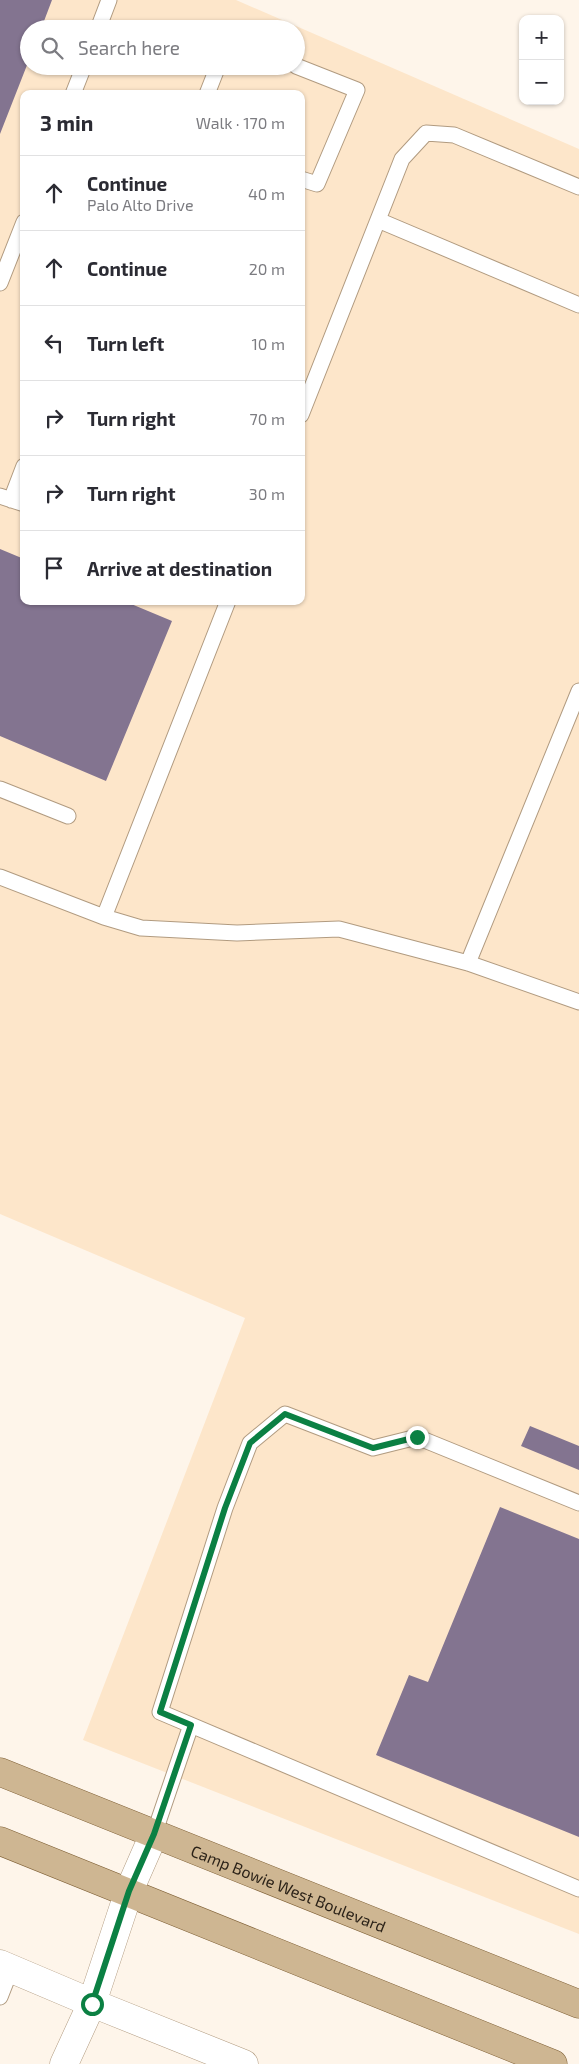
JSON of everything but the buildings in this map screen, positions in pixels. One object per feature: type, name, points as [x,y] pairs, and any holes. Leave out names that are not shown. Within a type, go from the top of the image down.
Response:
[{"type":"main road","name":"Camp Bowie West Boulevard","points":[[0,1772],[579,2004]]},
{"type":"main road","points":[[0,1840],[552,2064]]},
{"type":"street","points":[[64,2064],[92,2004],[129,1891],[154,1834]]},
{"type":"street","points":[[6,1966],[92,2004],[244,2064]]},
{"type":"lane","points":[[101,20],[109,0]]},
{"type":"lane","points":[[305,70],[356,90],[317,184],[305,180]]},
{"type":"lane","points":[[75,90],[80,75]]},
{"type":"lane","points":[[209,90],[214,75]]},
{"type":"lane","points":[[305,406],[402,159],[426,133],[454,135],[579,187]]},
{"type":"lane","points":[[378,220],[579,305]]},
{"type":"lane","points":[[0,283],[20,232]]},
{"type":"lane","points":[[12,500],[20,477]]},
{"type":"lane","points":[[104,917],[226,605]]},
{"type":"lane","points":[[468,963],[579,691]]},
{"type":"lane","points":[[0,789],[68,816]]},
{"type":"lane","points":[[0,877],[104,917],[141,928],[237,933],[339,929],[468,963],[579,1002]]},
{"type":"lane","points":[[579,1504],[417,1437],[373,1448],[285,1414],[250,1443],[225,1508],[160,1712],[579,1889]]},
{"type":"lane","points":[[154,1834],[191,1725]]},
{"type":"lane","points":[[0,1997],[6,1966]]},
{"type":"shaded area","points":[[0,0],[236,0],[282,20],[20,20],[20,75],[305,75],[305,30],[579,149],[579,1934],[83,1740],[245,1318],[0,1214]]},
{"type":"route","points":[[92,2004],[129,1891],[154,1834],[191,1725],[160,1712],[225,1508],[250,1443],[285,1414],[373,1448],[417,1437]]}]
